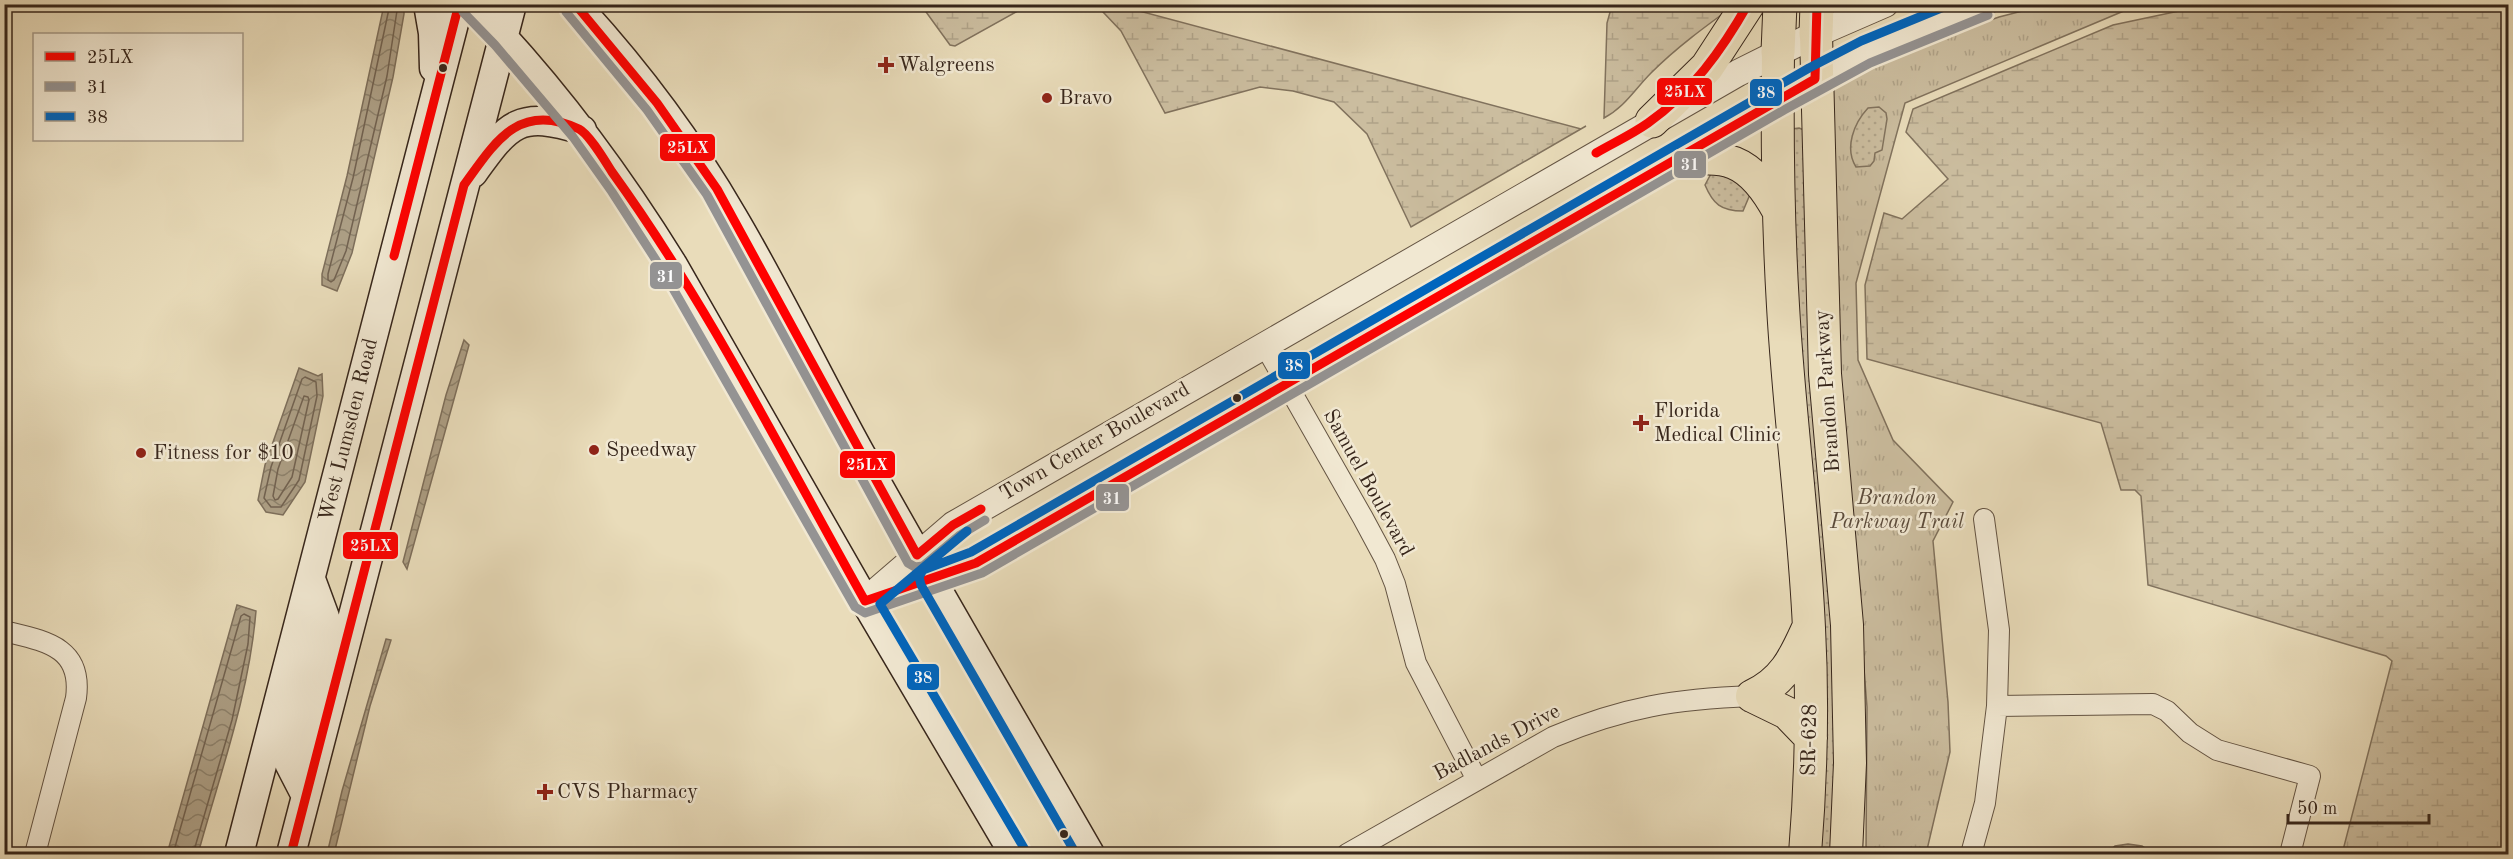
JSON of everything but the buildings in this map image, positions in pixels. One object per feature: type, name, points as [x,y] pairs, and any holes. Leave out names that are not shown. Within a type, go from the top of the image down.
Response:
[{"type":"highway","points":[[1652,121],[1707,67],[1748,4]]},
{"type":"highway","points":[[1778,52],[1780,4]]},
{"type":"main road","points":[[428,4],[433,33],[435,98]]},
{"type":"main road","name":"West Lumsden Road","points":[[239,855],[459,4]]},
{"type":"main road","points":[[472,4],[504,37],[582,130],[622,184],[673,265],[865,601],[1008,844],[1029,855]]},
{"type":"main road","points":[[291,855],[512,4]]},
{"type":"main road","points":[[575,4],[602,34],[671,122],[734,218],[924,567],[1090,855]]},
{"type":"main road","points":[[589,4],[602,34]]},
{"type":"main road","name":"Brandon Parkway","points":[[1817,19],[1815,79],[1825,374],[1848,625],[1850,763],[1846,855]]},
{"type":"main road","name":"Brandon Parkway","points":[[1778,52],[1779,213],[1783,308],[1809,626]]},
{"type":"main road","points":[[464,185],[506,131],[527,121],[552,121],[582,130]]},
{"type":"main road","points":[[1667,164],[1701,158],[1728,160],[1757,178],[1768,191],[1779,213]]},
{"type":"main road","points":[[306,796],[289,763],[325,618],[311,579]]},
{"type":"main road","points":[[1752,696],[1772,685],[1788,668],[1809,626]]},
{"type":"main road","name":"SR-628","points":[[1805,855],[1811,738],[1809,626]]},
{"type":"main road","points":[[1752,696],[1787,713],[1811,738]]},
{"type":"street","name":"Town Center Boulevard","points":[[924,567],[953,525],[1652,121],[1778,52],[1817,19],[1885,4]]},
{"type":"street","name":"Town Center Boulevard","points":[[865,601],[924,567],[976,562],[1815,79],[1865,52],[1984,4]]},
{"type":"street","name":"Samuel Boulevard","points":[[1264,344],[1385,559],[1395,585],[1416,663],[1477,780]]},
{"type":"street","points":[[1971,855],[1985,803],[1997,706],[1999,630],[1984,519]]},
{"type":"street","points":[[4,631],[53,645],[70,660],[76,674],[76,698],[35,855]]},
{"type":"street","name":"Badlands Drive","points":[[1347,855],[1553,737],[1622,712],[1676,701],[1752,696]]},
{"type":"street","points":[[1997,706],[2153,704],[2167,711],[2190,733],[2217,750],[2310,776],[2290,855]]},
{"type":"green space","points":[[2212,4],[2508,5],[2508,854],[2342,854],[2392,661],[2386,656],[2148,585],[2141,496],[2135,490],[2121,490],[2101,423],[1867,359],[1865,285],[1884,213],[1902,219],[1948,179],[1906,132],[1913,109],[2113,25]]},
{"type":"green space","points":[[921,5],[1041,5],[1032,9],[1025,7],[955,46],[950,45]]},
{"type":"green space","points":[[1078,5],[1117,5],[1581,129],[1411,227],[1367,134],[1334,102],[1293,91],[1260,87],[1165,113],[1121,31],[1102,11]]},
{"type":"green space","points":[[1612,5],[1735,5],[1671,54],[1624,103],[1604,118],[1607,23]]},
{"type":"green space","name":"Brandon Parkway Trail","points":[[2046,5],[2138,5],[1905,103],[1856,283],[1858,360],[1893,440],[1953,502],[1933,541],[1948,702],[1950,752],[1926,854],[1866,854],[1867,707],[1834,294],[1830,111],[1834,87],[1847,73],[1882,58],[1999,17]]},
{"type":"green space","points":[[1879,107],[1886,113],[1887,119],[1882,150],[1875,153],[1874,161],[1870,166],[1856,167],[1851,152],[1855,128],[1868,108]]},
{"type":"green space","points":[[1792,129],[1804,130],[1834,574],[1836,854],[1816,854],[1797,365]]},
{"type":"green space","points":[[1713,170],[1721,171],[1751,192],[1743,211],[1723,208],[1711,197],[1705,185]]},
{"type":"water","points":[[384,5],[404,5],[404,14],[393,77],[352,253],[337,291],[322,285],[322,274],[347,176]]},
{"type":"water","points":[[464,340],[469,345],[407,569],[403,562],[446,395]]},
{"type":"water","points":[[299,368],[318,376],[322,374],[323,396],[305,482],[283,515],[266,512],[258,500],[265,465]]},
{"type":"water","points":[[237,605],[256,611],[247,673],[233,734],[198,854],[167,854]]},
{"type":"water","points":[[386,639],[391,640],[370,706],[334,854],[327,854],[342,791]]},
{"type":"water","points":[[2128,844],[2142,846],[2153,854],[2106,854],[2115,846]]},
{"type":"transit line","name":"25LX","points":[[394,256],[459,4]]},
{"type":"transit line","name":"25LX","points":[[575,4],[657,103],[717,189],[917,555],[953,525],[981,509]]},
{"type":"transit line","name":"25LX","points":[[1596,153],[1642,127],[1678,98],[1716,54],[1748,4]]},
{"type":"transit line","name":"25LX","points":[[291,854],[464,185],[498,141],[511,130],[524,123],[540,120],[558,122],[579,129],[592,142],[681,275],[775,437],[865,601],[976,563],[1815,79],[1817,4]]},
{"type":"transit line","name":"38","points":[[1076,854],[921,585],[919,577],[923,570],[971,552],[1809,68],[1861,41],[1951,4]]},
{"type":"transit line","name":"31","points":[[463,12],[495,45],[573,137],[612,192],[663,271],[855,607],[865,613],[982,573],[1784,110],[1870,63],[1988,15]]},
{"type":"transit line","name":"31","points":[[566,12],[647,110],[707,195],[908,563],[915,567],[923,566],[960,535],[985,520]]},
{"type":"transit line","name":"38","points":[[967,531],[880,604],[1024,848]]},
{"type":"place","name":"Walgreens","points":[[886,65]]},
{"type":"place","name":"Bravo","points":[[1047,98]]},
{"type":"place","name":"Florida Medical Clinic","points":[[1641,423]]},
{"type":"place","name":"Speedway","points":[[594,450]]},
{"type":"place","name":"Fitness for $10","points":[[141,453]]},
{"type":"place","name":"CVS Pharmacy","points":[[545,792]]}]
